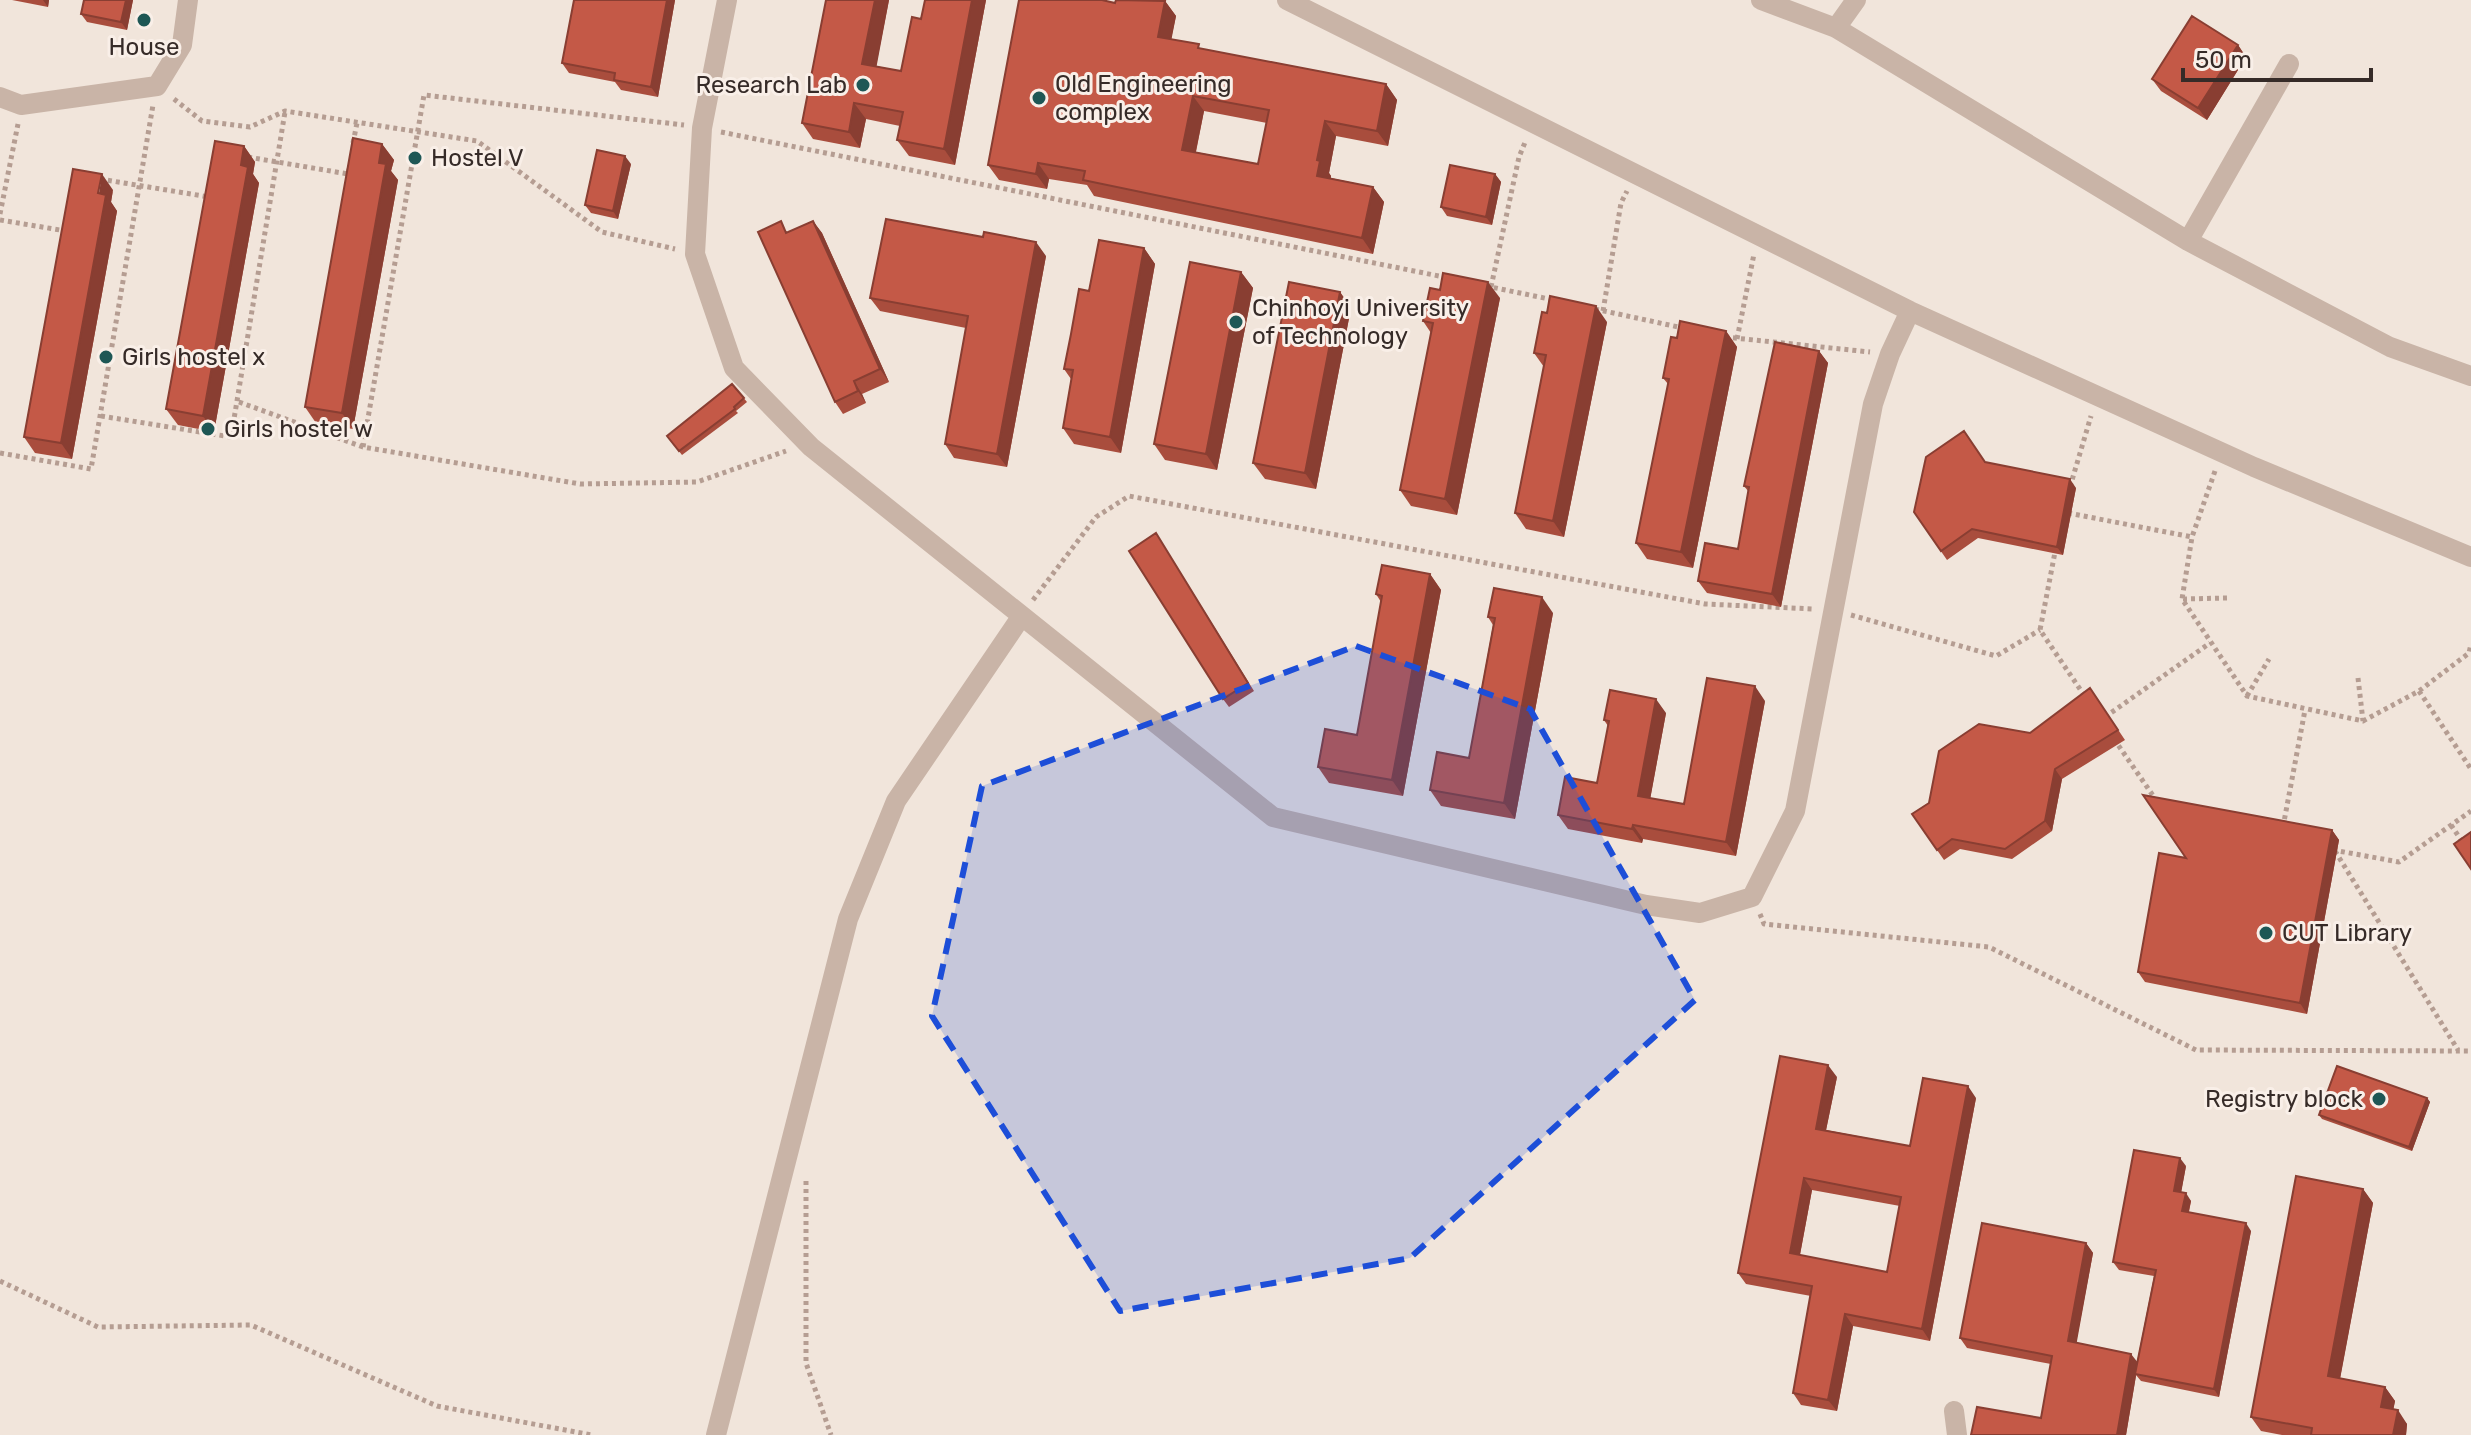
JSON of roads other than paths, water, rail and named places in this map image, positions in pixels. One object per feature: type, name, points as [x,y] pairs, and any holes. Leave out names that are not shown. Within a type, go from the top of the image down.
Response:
[{"type":"lane","points":[[0,97],[21,105],[157,86],[182,45],[188,0]]},
{"type":"lane","points":[[727,0],[702,128],[695,254],[734,368],[811,447],[1273,817],[1646,905],[1700,913],[1752,897],[1795,811],[1873,404],[1890,354],[1910,311]]},
{"type":"lane","points":[[1287,0],[1910,311],[2222,453],[2471,557]]},
{"type":"lane","points":[[1761,0],[1836,28],[2188,241],[2390,347],[2471,376]]},
{"type":"lane","points":[[1836,28],[1856,0]]},
{"type":"lane","points":[[2188,241],[2289,64]]},
{"type":"lane","points":[[716,1435],[848,919],[896,801],[1021,617]]},
{"type":"lane","points":[[1954,1411],[1957,1435]]},
{"type":"place","name":"House","points":[[144,20]]},
{"type":"place","name":"Research Lab","points":[[863,85]]},
{"type":"place","name":"Old Engineering complex","points":[[1039,98]]},
{"type":"place","name":"Hostel V","points":[[415,158]]},
{"type":"place","name":"Chinhoyi University of Technology","points":[[1236,322]]},
{"type":"place","name":"Girls hostel x","points":[[106,357]]},
{"type":"place","name":"Girls hostel w","points":[[208,429]]},
{"type":"place","name":"CUT Library","points":[[2266,933]]},
{"type":"place","name":"Registry block","points":[[2379,1099]]}]
